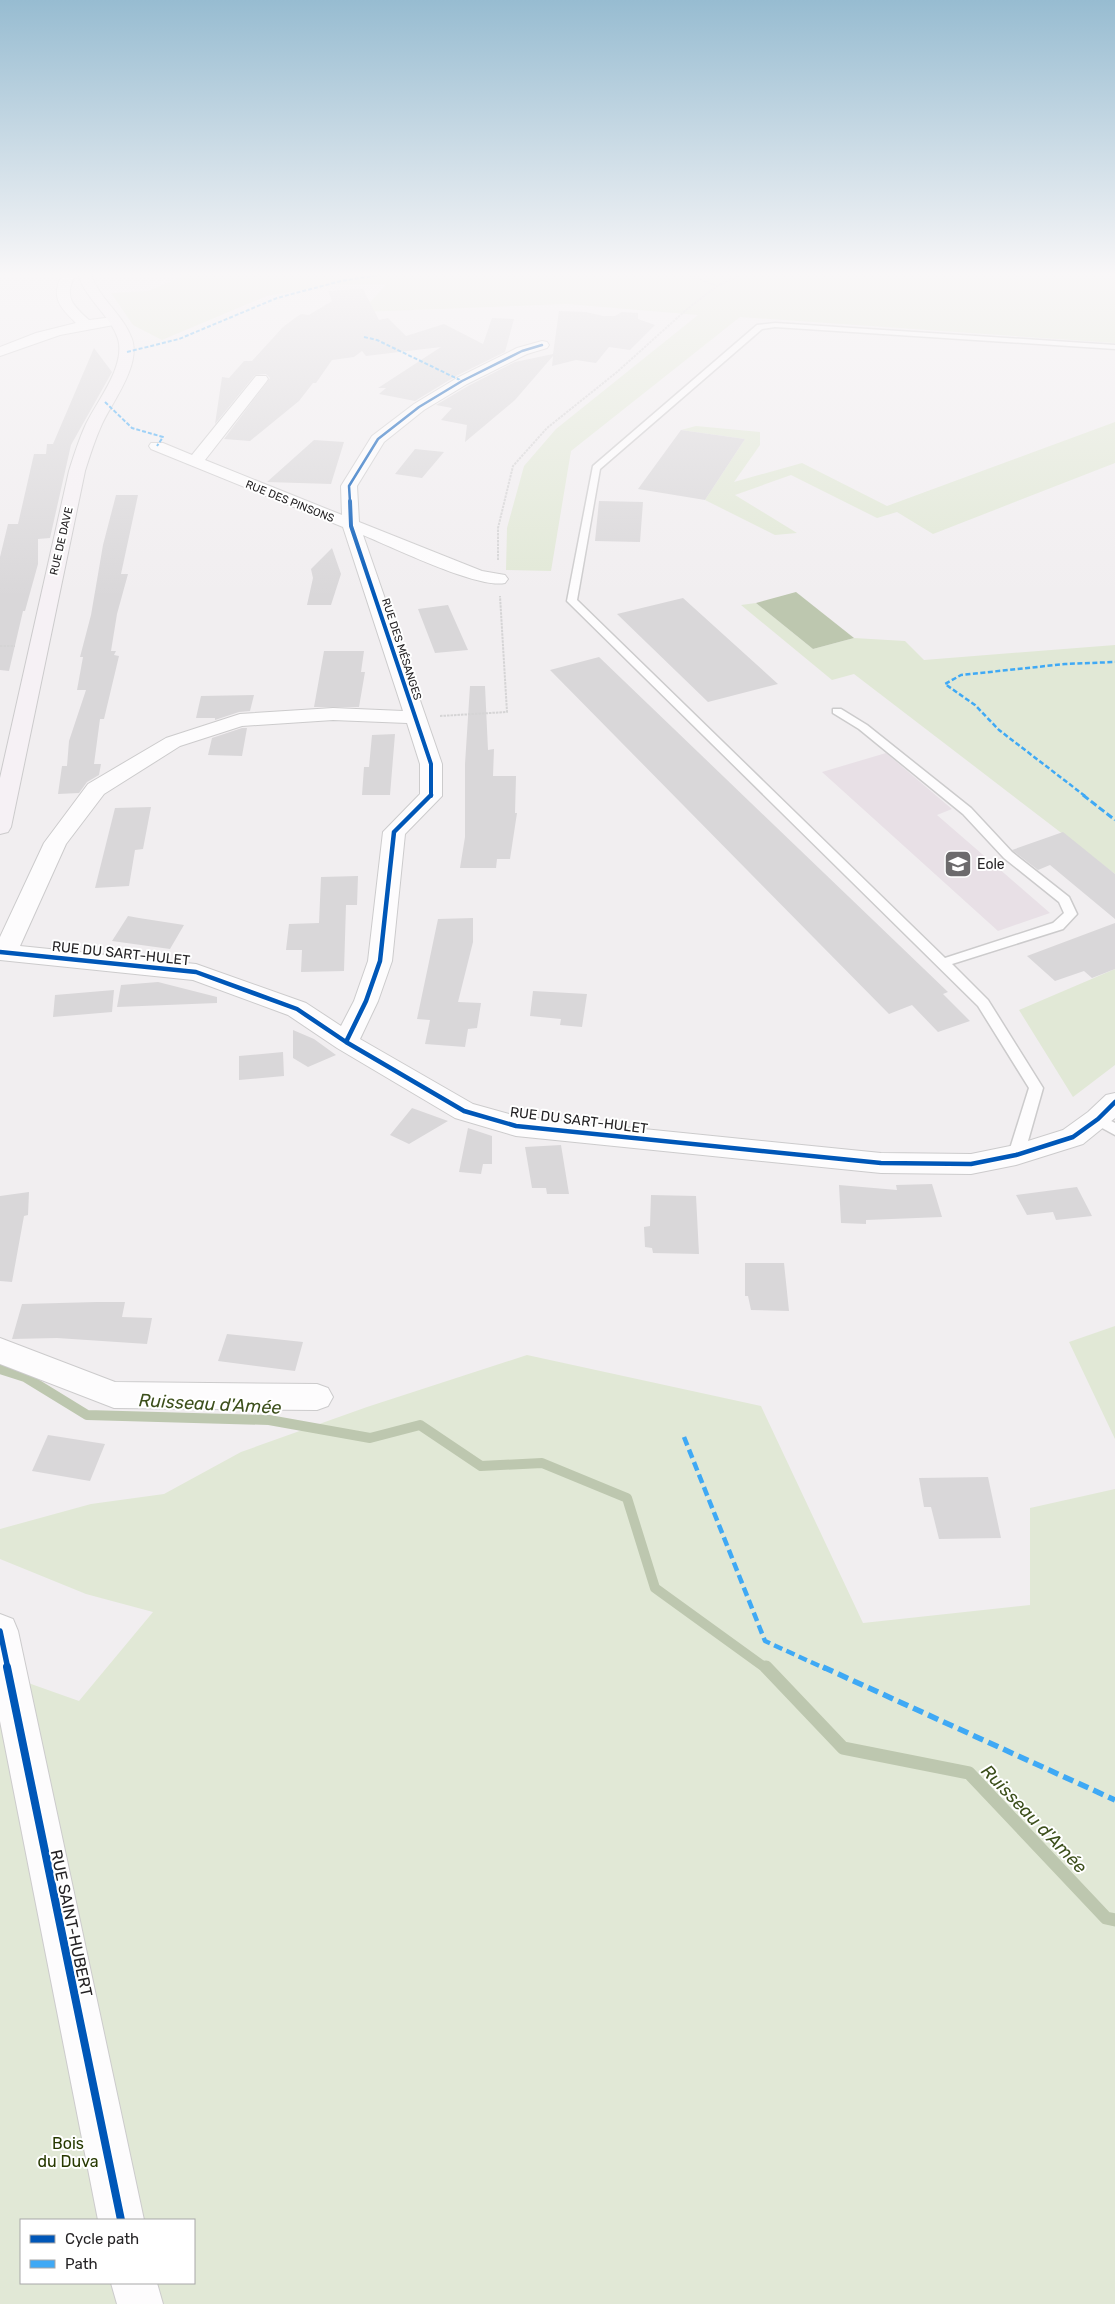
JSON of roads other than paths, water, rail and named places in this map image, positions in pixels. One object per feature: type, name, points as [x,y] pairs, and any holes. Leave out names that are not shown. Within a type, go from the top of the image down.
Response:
[{"type":"main road","name":"RUE DE DAVE","points":[[0,828],[77,471],[93,425],[115,382]]},
{"type":"street","points":[[195,462],[259,382]]},
{"type":"street","name":"RUE DES MÉSANGES","points":[[346,1042],[366,1002],[380,961],[394,832],[431,796],[431,764],[351,526],[350,486],[378,439],[419,407],[461,382]]},
{"type":"street","name":"RUE DES PINSONS","points":[[157,446],[478,576],[499,579]]},
{"type":"street","points":[[3,952],[55,843],[96,789],[173,742],[240,720],[333,714],[414,717]]},
{"type":"street","name":"RUE DU SART-HULET","points":[[3,952],[196,972],[297,1009],[346,1042],[464,1111],[516,1126],[882,1163],[971,1164],[1016,1155],[1073,1136],[1109,1117]]},
{"type":"street","points":[[0,1351],[114,1395],[317,1397]]},
{"type":"street","name":"RUE SAINT-HUBERT","points":[[0,1630],[121,2219]]},
{"type":"street","points":[[134,2284],[140,2304]]},
{"type":"lane","points":[[697,382],[596,468],[572,601],[983,1003],[1036,1088],[1016,1155]]},
{"type":"lane","points":[[837,711],[863,727],[967,811],[1008,854],[1065,900],[1072,914],[1058,926],[942,964]]},
{"type":"waterway","name":"Ruisseau d'Amée","points":[[0,1369],[25,1377],[87,1415],[269,1420],[370,1438],[420,1425],[481,1466],[542,1463],[627,1498],[655,1588],[767,1669]]},
{"type":"waterway","name":"Ruisseau d'Amée","points":[[766,1667],[843,1748],[969,1773],[1106,1918],[1115,1920]]},
{"type":"place","name":"Eole","points":[[958,864]]},
{"type":"park label","name":"Bois du Duva","points":[[68,2152]]}]
